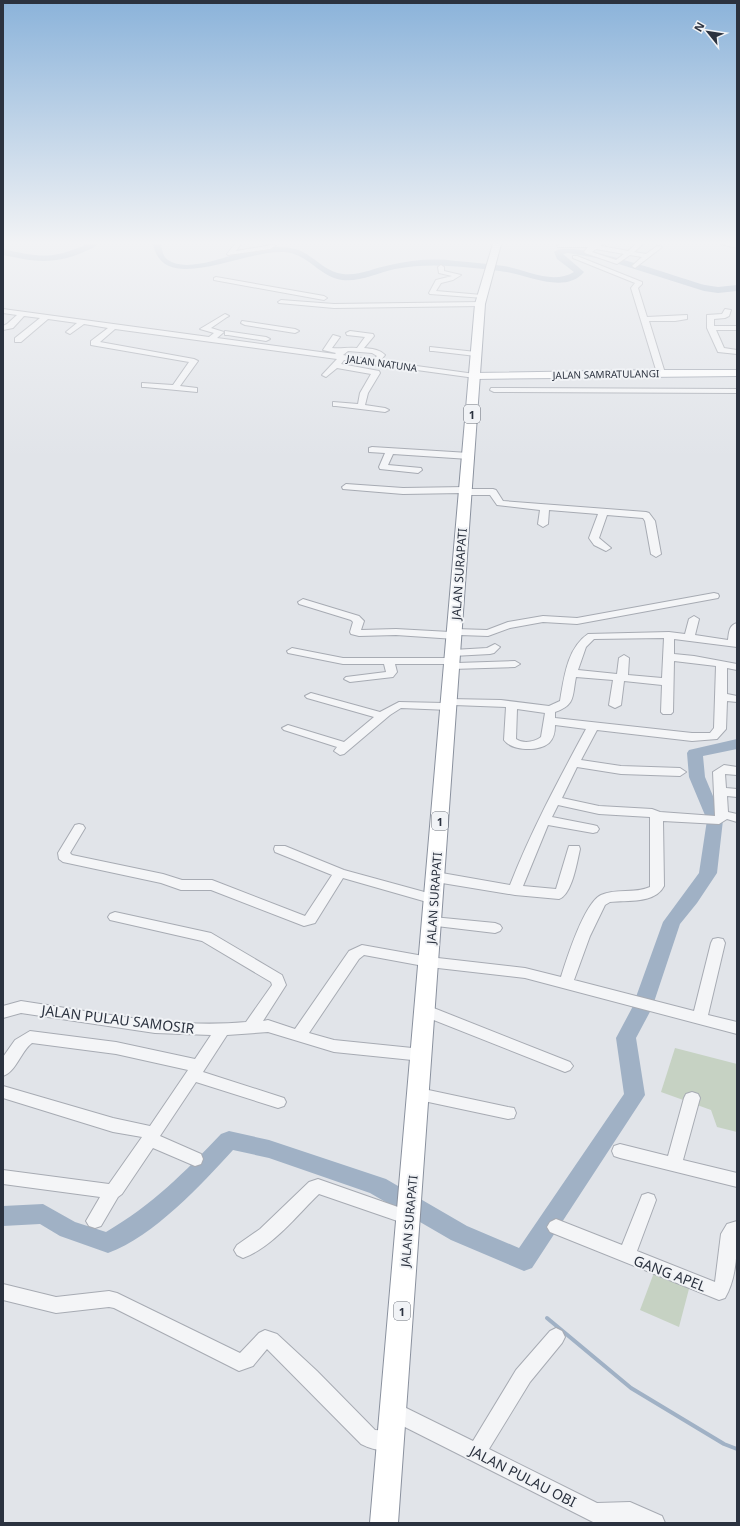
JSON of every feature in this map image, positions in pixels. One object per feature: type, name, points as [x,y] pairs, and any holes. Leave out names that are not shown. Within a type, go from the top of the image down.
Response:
[{"type":"highway","name":"JALAN SURAPATI","points":[[384,1523],[392,1441],[480,315]]},
{"type":"main road","name":"JALAN SAMRATULANGI","points":[[475,376],[737,373]]},
{"type":"street","points":[[3,328],[10,326],[21,315]]},
{"type":"street","points":[[32,315],[314,354],[312,358],[313,360],[339,358]]},
{"type":"street","points":[[643,315],[661,373]]},
{"type":"street","points":[[725,315],[710,317],[711,328],[721,350],[737,352]]},
{"type":"street","points":[[210,340],[220,332],[204,329],[225,316]]},
{"type":"street","points":[[18,340],[46,317]]},
{"type":"street","points":[[644,319],[670,320],[684,317]]},
{"type":"street","points":[[70,332],[83,322]]},
{"type":"street","points":[[245,323],[261,323],[295,331]]},
{"type":"street","points":[[236,343],[261,323]]},
{"type":"street","points":[[114,327],[94,343],[194,361],[175,388]]},
{"type":"street","points":[[711,328],[737,328]]},
{"type":"street","points":[[228,333],[277,341]]},
{"type":"street","points":[[350,333],[370,336],[360,350]]},
{"type":"street","points":[[336,337],[327,350],[339,358],[376,373],[364,393],[361,407]]},
{"type":"street","points":[[326,375],[346,349],[374,351],[380,354],[380,357],[374,362]]},
{"type":"street","points":[[433,349],[476,354]]},
{"type":"street","name":"JALAN NATUNA","points":[[339,358],[475,376]]},
{"type":"street","points":[[700,373],[703,390]]},
{"type":"street","points":[[583,374],[586,391]]},
{"type":"street","points":[[145,385],[194,390]]},
{"type":"street","points":[[494,390],[737,391]]},
{"type":"street","points":[[336,404],[385,410]]},
{"type":"street","points":[[372,450],[469,456]]},
{"type":"street","points":[[390,451],[383,467],[418,470]]},
{"type":"street","points":[[346,487],[403,491],[490,492],[494,494],[500,503],[604,513],[642,514],[649,517],[656,554]]},
{"type":"street","points":[[544,524],[545,508]]},
{"type":"street","points":[[604,513],[594,538],[597,543],[606,548]]},
{"type":"street","points":[[303,602],[355,618],[359,621],[355,632],[359,633],[396,632],[455,634],[488,633],[508,625],[543,619],[577,621],[714,596]]},
{"type":"street","points":[[689,637],[694,619]]},
{"type":"street","points":[[512,704],[510,740],[512,743],[530,745],[542,742],[548,736],[550,715],[566,702],[571,672],[581,648],[590,637],[669,635],[735,644],[734,630],[737,626]]},
{"type":"street","points":[[667,712],[669,635]]},
{"type":"street","points":[[453,660],[490,651],[495,647]]},
{"type":"street","points":[[292,651],[342,661],[453,660],[516,664]]},
{"type":"street","points":[[669,657],[722,664],[737,668]]},
{"type":"street","points":[[615,705],[624,658]]},
{"type":"street","points":[[350,679],[388,675],[392,672],[389,661]]},
{"type":"street","points":[[288,728],[342,748],[382,716],[399,705],[512,704],[593,726],[692,737],[713,737],[720,729],[722,664]]},
{"type":"street","points":[[571,672],[668,682]]},
{"type":"street","points":[[311,696],[382,716]]},
{"type":"street","points":[[721,697],[737,699]]},
{"type":"street","points":[[515,890],[553,800],[593,726]]},
{"type":"street","points":[[573,763],[621,770],[680,772]]},
{"type":"street","points":[[720,817],[719,772],[724,769],[737,771]]},
{"type":"street","points":[[719,791],[737,793]]},
{"type":"street","points":[[553,800],[599,810],[652,813],[656,816],[705,819],[720,817],[737,818]]},
{"type":"street","points":[[566,983],[585,931],[597,904],[605,898],[646,894],[655,890],[657,886],[658,846],[656,816]]},
{"type":"street","points":[[544,820],[593,829]]},
{"type":"street","points":[[79,828],[64,853],[64,856],[68,859],[163,879],[181,885],[212,885],[304,920],[310,920],[314,915],[340,873]]},
{"type":"street","points":[[280,849],[340,873],[434,899]]},
{"type":"street","points":[[436,877],[515,890],[553,894],[561,893],[574,849]]},
{"type":"street","points":[[115,917],[206,937],[276,979],[279,985],[251,1027]]},
{"type":"street","points":[[433,922],[495,928]]},
{"type":"street","points":[[700,1018],[718,943]]},
{"type":"street","points":[[299,1035],[358,951],[367,950],[429,962],[524,973],[737,1028]]},
{"type":"street","name":"JALAN PULAU SAMOSIR","points":[[3,1012],[16,1007],[21,1007],[155,1027],[222,1030],[268,1026],[334,1046],[422,1055]]},
{"type":"street","points":[[426,1011],[565,1066]]},
{"type":"street","points":[[95,1221],[112,1192],[116,1189],[222,1030]]},
{"type":"street","points":[[3,1070],[20,1044],[30,1037],[101,1045],[196,1070],[278,1102]]},
{"type":"street","points":[[3,1092],[151,1136],[195,1159]]},
{"type":"street","points":[[419,1094],[508,1113]]},
{"type":"street","points":[[674,1164],[692,1098]]},
{"type":"street","points":[[620,1151],[737,1180]]},
{"type":"street","points":[[3,1177],[112,1192]]},
{"type":"street","points":[[243,1250],[266,1234],[315,1187],[318,1186],[410,1207]]},
{"type":"street","points":[[626,1256],[648,1200]]},
{"type":"street","name":"GANG APEL","points":[[556,1227],[719,1292],[723,1285],[730,1234],[733,1229],[737,1229]]},
{"type":"street","points":[[3,1292],[56,1305],[109,1299],[117,1301],[238,1362],[245,1360],[265,1339],[271,1340],[310,1377],[368,1437],[374,1440],[392,1441]]},
{"type":"street","points":[[477,1452],[516,1386],[556,1337]]},
{"type":"street","name":"JALAN PULAU OBI","points":[[394,1411],[595,1513],[606,1515],[625,1512],[637,1514],[655,1523]]},
{"type":"green space","points":[[675,1048],[737,1064],[737,1132],[717,1127],[711,1110],[661,1092]]},
{"type":"green space","points":[[655,1270],[690,1285],[679,1327],[640,1310]]},
{"type":"waterway","points":[[3,1216],[43,1214],[68,1229],[108,1243],[135,1227],[187,1185],[229,1140],[269,1149],[378,1186],[459,1233],[524,1261],[635,1095],[626,1038],[642,1008],[658,958],[672,922],[691,899],[708,873],[715,820],[697,777],[695,753],[737,744]]},
{"type":"waterway","points":[[547,1318],[631,1388],[724,1444],[737,1449]]}]
